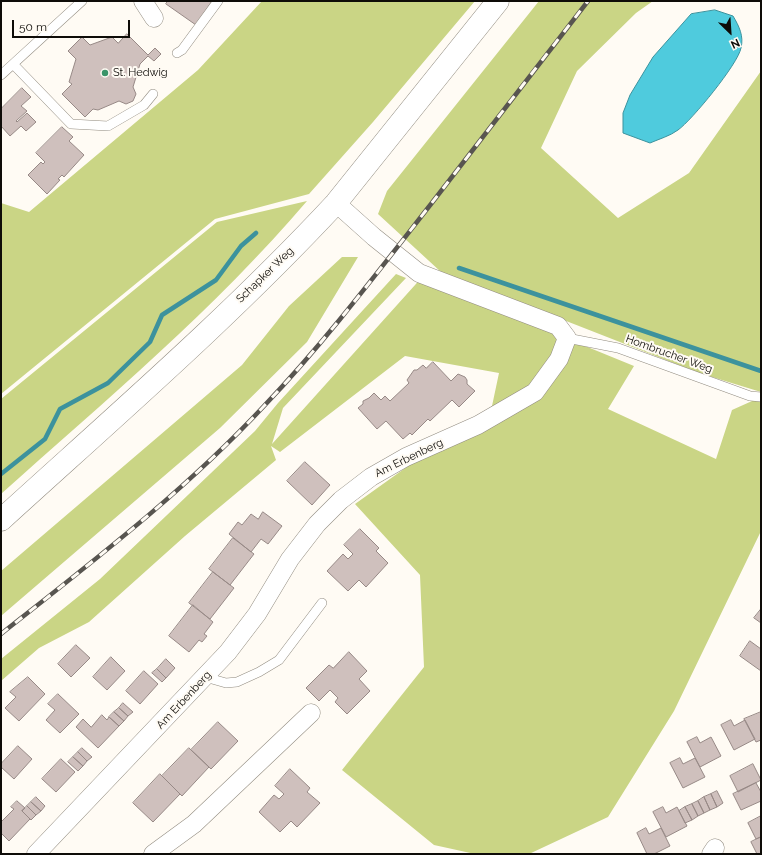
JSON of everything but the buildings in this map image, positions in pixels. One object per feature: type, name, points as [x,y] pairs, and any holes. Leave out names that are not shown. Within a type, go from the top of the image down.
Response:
[{"type":"street","points":[[143,1],[154,18]]},
{"type":"street","name":"Schapker Weg","points":[[1,520],[307,235],[336,203],[498,1]]},
{"type":"street","points":[[336,203],[374,237],[419,273],[558,326],[567,338]]},
{"type":"street","name":"Am Erbenberg","points":[[36,854],[228,652],[257,614],[290,559],[317,524],[341,500],[371,476],[406,457],[478,425],[535,392],[559,359],[567,338]]},
{"type":"street","points":[[153,854],[194,824],[311,713]]},
{"type":"lane","points":[[177,53],[182,50],[218,1]]},
{"type":"lane","points":[[1,75],[76,3]]},
{"type":"lane","points":[[13,64],[71,124],[108,126],[144,105],[153,94]]},
{"type":"lane","name":"Hombrucher Weg","points":[[567,338],[618,348],[750,396],[761,397]]},
{"type":"lane","points":[[205,677],[226,684],[237,682],[259,672],[279,660],[322,603]]},
{"type":"green space","points":[[262,1],[475,1],[373,122],[309,194],[215,219],[1,394],[1,203],[29,212],[198,70]]},
{"type":"green space","points":[[539,1],[653,1],[636,13],[577,71],[541,148],[618,218],[689,173],[761,71],[761,392],[699,373],[441,272],[378,214],[387,191]]},
{"type":"green space","points":[[307,201],[272,241],[235,279],[159,353],[1,494],[1,399],[217,222]]},
{"type":"green space","points":[[342,257],[358,257],[307,342],[220,428],[1,616],[1,571],[242,365],[289,306]]},
{"type":"green space","points":[[396,274],[406,278],[283,408],[272,444],[424,275],[541,323],[585,346],[634,366],[608,409],[716,459],[732,410],[761,397],[761,531],[674,711],[608,817],[529,854],[475,854],[434,845],[342,770],[424,667],[420,575],[355,504],[492,406],[499,373],[405,356],[280,452],[271,446],[276,460],[185,536],[89,622],[39,648],[1,681],[1,659],[100,579],[255,431],[278,403]]},
{"type":"water","points":[[715,10],[733,16],[739,27],[742,44],[738,56],[714,91],[685,124],[672,134],[650,143],[623,133],[623,113],[630,95],[653,57],[691,14]]},
{"type":"waterway","points":[[1,474],[45,439],[60,409],[108,383],[150,342],[162,315],[216,280],[241,246],[256,233]]},
{"type":"waterway","points":[[459,268],[761,371]]},
{"type":"railway","points":[[1,634],[103,553],[170,497],[234,437],[264,406],[308,358],[350,307],[588,1]]},
{"type":"place","name":"St. Hedwig","points":[[105,73]]}]
